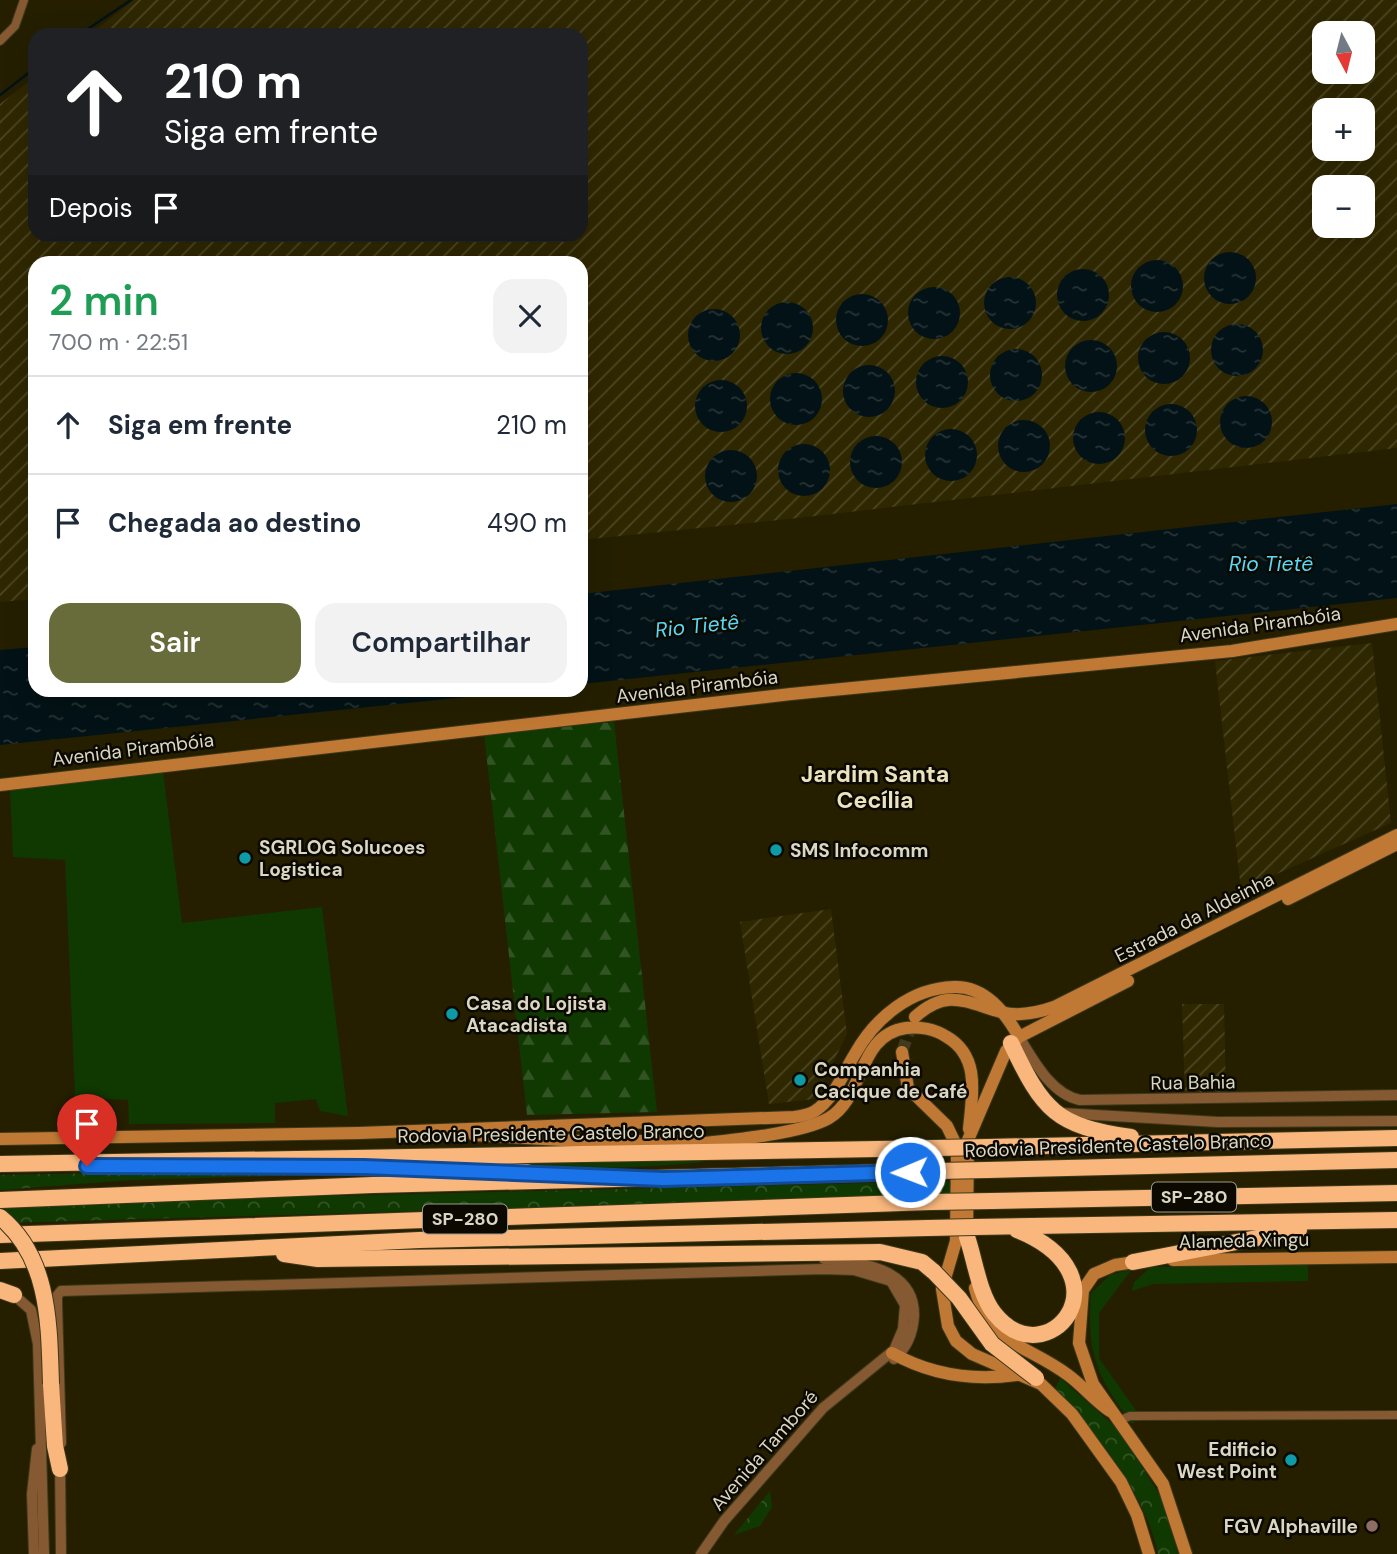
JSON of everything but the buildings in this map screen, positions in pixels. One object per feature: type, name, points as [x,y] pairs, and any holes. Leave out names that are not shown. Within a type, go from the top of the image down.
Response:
[{"type":"highway","points":[[1015,1040],[1049,1108],[1063,1120],[1090,1131],[1175,1144]]},
{"type":"highway","name":"Rodovia Presidente Castelo Branco","points":[[0,1164],[1397,1138]]},
{"type":"highway","name":"Rodovia Presidente Castelo Branco","points":[[0,1199],[373,1185],[1397,1160]]},
{"type":"highway","points":[[49,1162],[121,1168],[364,1167],[663,1179]]},
{"type":"highway","name":"SP-280","points":[[0,1235],[930,1202],[1397,1193]]},
{"type":"highway","points":[[0,1217],[21,1240],[34,1260],[42,1283],[46,1301],[55,1446],[60,1469]]},
{"type":"highway","points":[[0,1261],[268,1250],[419,1240],[1397,1220]]},
{"type":"highway","points":[[1133,1262],[1329,1223]]},
{"type":"highway","points":[[968,1237],[993,1312],[1015,1332],[1046,1332],[1067,1320],[1072,1309],[1075,1297],[1070,1273],[1050,1247],[1003,1226]]},
{"type":"highway","points":[[268,1250],[318,1259],[880,1252],[922,1262],[950,1287],[992,1344],[1039,1381]]},
{"type":"main road","name":"Avenida Pirambóia","points":[[0,785],[137,767],[892,683],[1232,650],[1397,624]]},
{"type":"main road","name":"Estrada da Aldeinha","points":[[915,1017],[933,1002],[956,999],[978,1003],[1002,1012],[1039,1012],[1112,980],[1397,835]]},
{"type":"main road","name":"Estrada da Aldeinha","points":[[1015,1040],[1397,844]]},
{"type":"main road","points":[[0,1139],[428,1130],[794,1117],[813,1112],[824,1102],[872,1028],[908,999],[941,987],[959,987],[978,992],[1002,1012],[1015,1040],[968,1140]]},
{"type":"main road","points":[[1038,1027],[1039,1012]]},
{"type":"main road","points":[[586,1153],[719,1141],[780,1132],[830,1118],[845,1102],[873,1048],[887,1034],[910,1028],[934,1031],[948,1037],[965,1056],[974,1081],[968,1140],[968,1237],[979,1303],[993,1326],[1011,1343],[1068,1376],[1114,1416],[1163,1484],[1186,1554]]},
{"type":"main road","points":[[902,1052],[908,1088],[947,1126],[957,1147],[956,1241],[942,1289],[948,1326],[956,1340],[972,1354],[1039,1381],[1072,1414],[1121,1482],[1137,1515],[1149,1554]]},
{"type":"main road","points":[[428,1130],[517,1139],[719,1141]]},
{"type":"main road","name":"Alameda Xingu","points":[[1114,1416],[1089,1376],[1079,1343],[1083,1290],[1094,1274],[1104,1268],[1133,1262],[1397,1257]]},
{"type":"main road","points":[[895,1354],[948,1375],[978,1379],[1019,1375]]},
{"type":"street","points":[[0,41],[15,26],[24,0]]},
{"type":"street","name":"Rua Bahia","points":[[1015,1040],[1053,1085],[1063,1094],[1080,1100],[1397,1095]]},
{"type":"street","points":[[1049,1108],[1060,1112],[1218,1122],[1397,1121]]},
{"type":"street","points":[[780,1253],[861,1264],[888,1272],[903,1282],[911,1295],[914,1319],[907,1343],[895,1354]]},
{"type":"street","points":[[61,1554],[62,1424],[57,1296],[61,1291],[774,1270],[854,1270],[891,1282],[903,1297],[905,1317],[895,1354]]},
{"type":"street","points":[[5,1294],[26,1304],[35,1321],[44,1554]]},
{"type":"street","name":"Avenida Tamboré","points":[[701,1554],[713,1534],[823,1408],[895,1354]]},
{"type":"street","points":[[1114,1416],[1397,1415]]},
{"type":"street","points":[[34,1554],[32,1481],[41,1429]]},
{"type":"shaded area","points":[[134,0],[1397,0],[1397,448],[798,518],[588,539],[588,256],[28,256],[28,600],[0,602],[0,104],[28,82],[28,242],[588,242],[588,28],[98,28]]},
{"type":"shaded area","points":[[1372,643],[1391,823],[1241,890],[1215,661]]},
{"type":"shaded area","points":[[831,909],[847,1034],[815,1099],[769,1104],[740,922]]},
{"type":"shaded area","points":[[1182,1004],[1224,1004],[1226,1092],[1185,1093]]},
{"type":"green space","points":[[614,722],[657,1112],[527,1115],[484,734]]},
{"type":"green space","points":[[163,771],[182,923],[322,907],[348,1116],[320,1111],[316,1099],[275,1103],[275,1123],[129,1124],[128,1100],[75,1097],[65,860],[13,857],[10,789]]},
{"type":"green space","points":[[703,1157],[703,1162],[611,1168],[334,1160]]},
{"type":"green space","points":[[254,1170],[384,1173],[131,1180],[0,1190],[0,1175]]},
{"type":"green space","points":[[952,1181],[954,1196],[0,1223],[0,1204]]},
{"type":"green space","points":[[1308,1264],[1308,1281],[1153,1284],[1132,1291],[1134,1282],[1151,1267]]},
{"type":"green space","points":[[1132,1269],[1099,1313],[1099,1358],[1140,1416],[1132,1424],[1110,1392],[1096,1363],[1090,1332],[1090,1314],[1091,1293],[1110,1275]]},
{"type":"green space","points":[[1060,1378],[1121,1432],[1162,1499],[1178,1554],[1158,1554],[1152,1531],[1131,1486],[1103,1445],[1055,1389]]},
{"type":"green space","points":[[770,1491],[772,1507],[760,1526],[734,1535]]},
{"type":"water","points":[[1230,252],[1249,259],[1256,278],[1249,297],[1230,304],[1211,297],[1204,278],[1211,259]]},
{"type":"water","points":[[1157,260],[1176,267],[1183,286],[1176,305],[1157,312],[1138,305],[1131,286],[1138,267]]},
{"type":"water","points":[[1083,269],[1102,276],[1109,295],[1102,314],[1083,321],[1064,314],[1057,295],[1064,276]]},
{"type":"water","points":[[1010,277],[1029,284],[1036,303],[1029,322],[1010,329],[991,322],[984,303],[991,284]]},
{"type":"water","points":[[934,287],[953,294],[960,313],[953,332],[934,339],[915,332],[908,313],[915,294]]},
{"type":"water","points":[[862,294],[881,301],[888,320],[881,339],[862,346],[843,339],[836,320],[843,301]]},
{"type":"water","points":[[787,302],[806,309],[813,328],[806,347],[787,354],[768,347],[761,328],[768,309]]},
{"type":"water","points":[[714,309],[733,316],[740,335],[733,354],[714,361],[695,354],[688,335],[695,316]]},
{"type":"water","points":[[1237,324],[1256,331],[1263,350],[1256,369],[1237,376],[1218,369],[1211,350],[1218,331]]},
{"type":"water","points":[[1164,332],[1183,339],[1190,358],[1183,377],[1164,384],[1145,377],[1138,358],[1145,339]]},
{"type":"water","points":[[1091,340],[1110,347],[1117,366],[1110,385],[1091,392],[1072,385],[1065,366],[1072,347]]},
{"type":"water","points":[[1016,349],[1035,356],[1042,375],[1035,394],[1016,401],[997,394],[990,375],[997,356]]},
{"type":"water","points":[[942,356],[961,363],[968,382],[961,401],[942,408],[923,401],[916,382],[923,363]]},
{"type":"water","points":[[869,365],[888,372],[895,391],[888,410],[869,417],[850,410],[843,391],[850,372]]},
{"type":"water","points":[[796,373],[815,380],[822,399],[815,418],[796,425],[777,418],[770,399],[777,380]]},
{"type":"water","points":[[721,380],[740,387],[747,406],[740,425],[721,432],[702,425],[695,406],[702,387]]},
{"type":"water","points":[[1246,396],[1265,403],[1272,422],[1265,441],[1246,448],[1227,441],[1220,422],[1227,403]]},
{"type":"water","points":[[1171,404],[1190,411],[1197,430],[1190,449],[1171,456],[1152,449],[1145,430],[1152,411]]},
{"type":"water","points":[[1099,412],[1118,419],[1125,438],[1118,457],[1099,464],[1080,457],[1073,438],[1080,419]]},
{"type":"water","points":[[1024,420],[1043,427],[1050,446],[1043,465],[1024,472],[1005,465],[998,446],[1005,427]]},
{"type":"water","points":[[951,429],[970,436],[977,455],[970,474],[951,481],[932,474],[925,455],[932,436]]},
{"type":"water","points":[[876,436],[895,443],[902,462],[895,481],[876,488],[857,481],[850,462],[857,443]]},
{"type":"water","points":[[804,444],[823,451],[830,470],[823,489],[804,496],[785,489],[778,470],[785,451]]},
{"type":"water","points":[[731,450],[750,457],[757,476],[750,495],[731,502],[712,495],[705,476],[712,457]]},
{"type":"water","name":"Rio Tietê","points":[[1397,504],[1397,598],[588,683],[588,593]]},
{"type":"water","points":[[28,648],[28,697],[466,697],[0,745],[0,650]]},
{"type":"waterway","points":[[89,28],[131,0]]},
{"type":"waterway","points":[[0,95],[28,73]]},
{"type":"tunnel","points":[[902,1052],[913,1020]]},
{"type":"place","name":"SMS Infocomm","points":[[776,850]]},
{"type":"place","name":"SGRLOG Solucoes Logistica","points":[[245,858]]},
{"type":"place","name":"Casa do Lojista Atacadista","points":[[452,1014]]},
{"type":"place","name":"Companhia Cacique de Café","points":[[800,1080]]},
{"type":"place","name":"Edificio West Point","points":[[1291,1460]]},
{"type":"place","name":"FGV Alphaville","points":[[1372,1526]]},
{"type":"district","name":"Jardim Santa Cecília","points":[[875,787]]},
{"type":"route","points":[[87,1166],[364,1167],[573,1173],[663,1179],[910,1172]]}]
